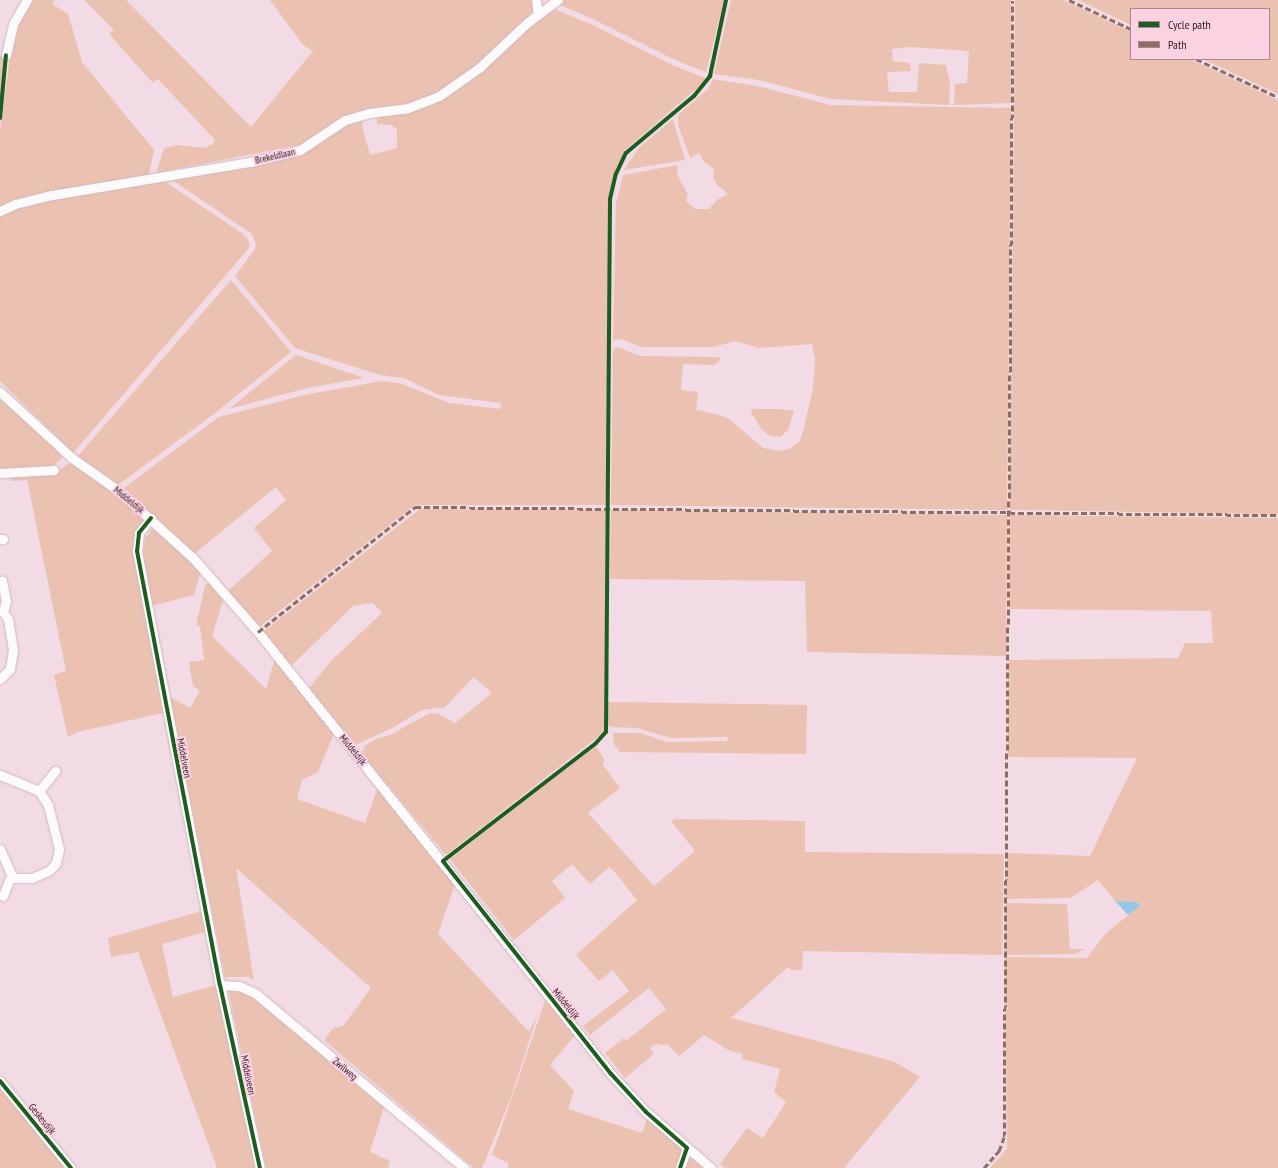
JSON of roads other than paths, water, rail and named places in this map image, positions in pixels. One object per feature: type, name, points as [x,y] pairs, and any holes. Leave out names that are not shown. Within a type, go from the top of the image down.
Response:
[{"type":"street","points":[[6,55],[13,24],[27,0]]},
{"type":"street","points":[[536,0],[538,14]]},
{"type":"street","name":"Brekeldlaan","points":[[0,211],[15,204],[52,195],[250,162],[300,150],[345,120],[364,114],[408,108],[438,96],[479,68],[538,14],[558,0]]},
{"type":"street","name":"Middeldijk","points":[[0,392],[72,458],[151,518],[193,558],[258,632],[611,1074],[646,1112],[711,1168]]},
{"type":"street","points":[[0,473],[54,470]]},
{"type":"street","name":"Middelveen","points":[[151,518],[139,533],[137,551],[220,985],[260,1168]]},
{"type":"street","points":[[0,679],[10,669],[13,650],[8,619],[2,612],[6,601],[2,580]]},
{"type":"street","points":[[39,791],[55,771]]},
{"type":"street","points":[[0,775],[39,791],[48,805],[57,835],[59,849],[56,863],[50,870],[32,878],[13,878],[9,880],[3,896]]},
{"type":"street","points":[[0,849],[13,878]]},
{"type":"street","name":"Zwilweg","points":[[220,985],[239,986],[255,993],[464,1168]]},
{"type":"street","name":"Geskesdijk","points":[[0,1081],[71,1168]]},
{"type":"street","points":[[680,1168],[687,1148]]},
{"type":"water","points":[[1115,901],[1137,902],[1140,906],[1128,915]]}]
